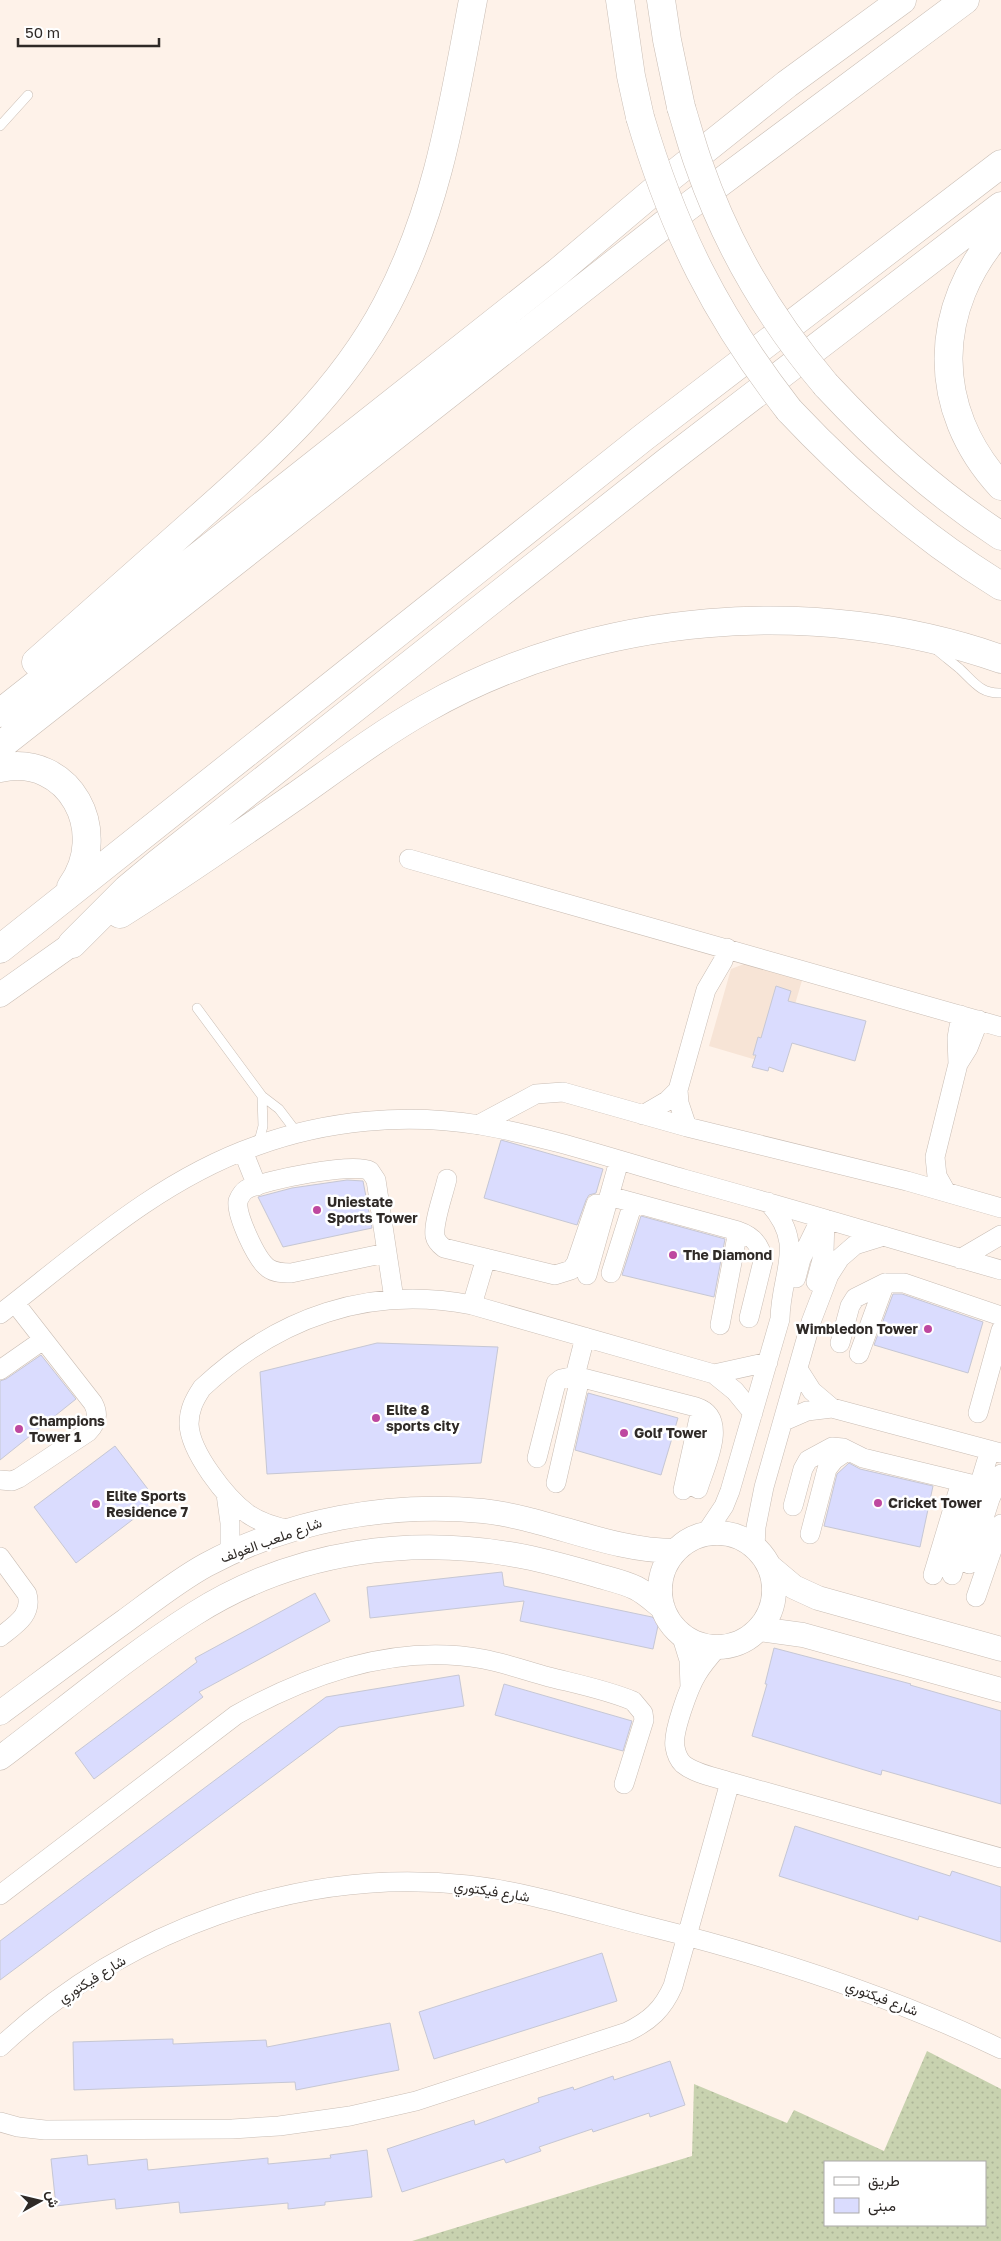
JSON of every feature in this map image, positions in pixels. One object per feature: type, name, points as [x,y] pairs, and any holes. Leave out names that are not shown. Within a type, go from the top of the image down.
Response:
[{"type":"highway","points":[[0,694],[275,450],[346,369],[387,304],[426,213],[444,149],[473,0]]},
{"type":"highway","points":[[620,0],[631,76],[640,117],[668,204],[707,287],[745,351],[789,410],[855,478],[936,544],[1001,586]]},
{"type":"highway","points":[[661,0],[666,40],[681,107],[699,165],[734,248],[781,326],[826,385],[868,430],[900,460],[963,510],[1001,536]]},
{"type":"highway","points":[[0,713],[558,272],[668,179],[787,84],[902,0]]},
{"type":"highway","points":[[0,746],[576,293],[756,154],[964,0]]},
{"type":"highway","points":[[0,949],[64,896],[644,437],[1001,164]]},
{"type":"highway","points":[[72,944],[127,889],[157,864],[668,461],[1001,206]]},
{"type":"highway","points":[[1001,230],[978,259],[964,284],[956,305],[948,349],[952,393],[960,421],[976,455],[1001,486]]},
{"type":"highway","points":[[72,944],[244,832],[393,728],[462,689],[535,659],[573,647],[632,634],[699,624],[742,622],[827,623],[912,636],[954,645],[1001,659]]},
{"type":"highway","points":[[0,768],[17,766],[41,771],[63,784],[78,804],[87,827],[87,852],[79,876],[64,896]]},
{"type":"street","points":[[409,859],[718,945],[1001,1027]]},
{"type":"street","points":[[0,995],[72,944]]},
{"type":"street","points":[[686,1127],[679,1103],[678,1090],[706,990],[723,961],[718,945]]},
{"type":"street","points":[[946,1192],[937,1176],[935,1157],[958,1064],[971,1043],[970,1018]]},
{"type":"street","points":[[643,1115],[667,1101],[678,1090]]},
{"type":"street","points":[[478,1125],[536,1094],[554,1091],[563,1092],[686,1127],[907,1181],[1001,1208]]},
{"type":"street","points":[[0,1480],[12,1482],[19,1478],[88,1432],[96,1422],[96,1409],[93,1403],[44,1340],[7,1309],[146,1203],[201,1170],[250,1148],[299,1134],[359,1122],[395,1119],[434,1120],[511,1131],[768,1202],[1001,1270]]},
{"type":"street","points":[[250,1148],[257,1186]]},
{"type":"street","points":[[907,1181],[922,1171],[935,1157]]},
{"type":"street","points":[[447,1179],[435,1230],[436,1240],[444,1248],[556,1275],[564,1274],[571,1270],[576,1263],[619,1161]]},
{"type":"street","points":[[386,1253],[291,1273],[270,1269],[260,1259],[237,1208],[241,1194],[257,1186],[311,1173],[366,1168],[374,1175],[376,1180],[394,1299]]},
{"type":"street","points":[[603,1200],[633,1202],[738,1231],[753,1238],[762,1252],[763,1261],[749,1318]]},
{"type":"street","points":[[587,1276],[603,1200]]},
{"type":"street","points":[[612,1273],[633,1202]]},
{"type":"street","points":[[706,1533],[716,1520],[730,1491],[780,1318],[790,1259],[790,1246],[783,1222],[768,1202]]},
{"type":"street","points":[[780,1318],[789,1302],[801,1260],[823,1219]]},
{"type":"street","points":[[811,1322],[811,1303],[824,1252],[823,1219]]},
{"type":"street","points":[[720,1325],[738,1231]]},
{"type":"street","points":[[960,1259],[1001,1235]]},
{"type":"street","points":[[884,1236],[860,1243],[840,1258],[829,1275],[811,1322],[764,1487],[756,1527],[762,1557],[774,1582],[773,1599],[768,1615],[759,1629],[741,1642],[718,1647],[694,1642],[681,1634],[670,1623],[663,1608],[660,1593],[661,1578],[666,1563],[684,1543],[706,1533],[719,1532],[732,1534],[762,1557],[794,1587],[818,1598],[1001,1649]]},
{"type":"street","points":[[472,1305],[486,1258]]},
{"type":"street","points":[[840,1343],[852,1302],[859,1295],[885,1283],[904,1283],[1001,1316]]},
{"type":"street","points":[[859,1354],[885,1283]]},
{"type":"street","points":[[291,1530],[262,1522],[248,1514],[226,1494],[202,1459],[192,1440],[189,1427],[190,1413],[194,1400],[202,1388],[270,1336],[295,1324],[347,1306],[394,1299],[426,1298],[472,1305],[714,1374],[735,1391],[753,1412]]},
{"type":"street","points":[[978,1413],[1001,1330]]},
{"type":"street","points":[[556,1483],[585,1337]]},
{"type":"street","points":[[0,1370],[44,1340]]},
{"type":"street","points":[[714,1374],[768,1362]]},
{"type":"street","points":[[798,1368],[812,1391],[832,1408]]},
{"type":"street","points":[[537,1458],[556,1384],[561,1379],[578,1377],[701,1408],[713,1421],[714,1433],[690,1489]]},
{"type":"street","points":[[784,1421],[807,1412],[832,1408],[996,1451],[994,1486],[950,1577],[961,1482]]},
{"type":"street","points":[[793,1506],[803,1469],[808,1460],[832,1447],[863,1458],[961,1482],[994,1486]]},
{"type":"street","points":[[810,1534],[827,1469],[834,1460],[847,1451]]},
{"type":"street","points":[[226,1494],[230,1523],[230,1553]]},
{"type":"street","name":"شارع ملعب الغولف","points":[[0,1713],[171,1587],[230,1553],[291,1530],[331,1519],[372,1512],[414,1508],[456,1508],[497,1513],[640,1549],[675,1551]]},
{"type":"street","points":[[976,1597],[1001,1524]]},
{"type":"street","points":[[0,1758],[160,1636],[195,1613],[232,1593],[270,1576],[310,1562],[347,1554],[423,1546],[498,1551],[548,1562],[620,1582],[636,1588],[663,1608]]},
{"type":"street","points":[[0,1557],[26,1594],[28,1601],[25,1616],[0,1637]]},
{"type":"street","points":[[759,1629],[803,1635],[1001,1690]]},
{"type":"street","points":[[51,1720],[43,1708],[48,1689],[103,1648],[110,1632]]},
{"type":"street","points":[[681,1634],[689,1660],[690,1688]]},
{"type":"street","points":[[718,1647],[702,1666],[690,1688],[675,1736],[674,1746],[677,1756],[683,1764],[691,1769],[730,1782],[1001,1858]]},
{"type":"street","points":[[0,1895],[236,1715],[273,1694],[312,1678],[352,1665],[394,1657],[436,1654],[483,1659],[633,1701],[643,1712],[644,1720],[624,1784]]},
{"type":"street","points":[[0,2122],[18,2127],[45,2130],[279,2126],[350,2116],[416,2101],[628,2032],[643,2025],[655,2015],[666,2002],[673,1986],[730,1782]]},
{"type":"street","name":"شارع فيكتوري","points":[[0,2047],[72,1988],[173,1932],[217,1915],[309,1890],[362,1884],[406,1883],[468,1885],[528,1896],[688,1936],[804,1969],[882,1997],[958,2028],[1001,2049]]},
{"type":"lane","points":[[0,126],[28,95]]},
{"type":"lane","points":[[912,636],[945,657],[980,689],[1001,693]]},
{"type":"lane","points":[[197,1008],[262,1096],[279,1109],[299,1134]]},
{"type":"lane","points":[[250,1148],[264,1116],[262,1096]]},
{"type":"shaded area","points":[[749,962],[803,977],[777,1066],[709,1046],[731,969]]},
{"type":"green space","points":[[927,2051],[1001,2089],[1001,2241],[412,2241],[692,2156],[694,2084],[787,2123],[794,2110],[884,2151]]},
{"type":"building","points":[[776,986],[791,991],[788,1001],[866,1021],[855,1061],[792,1043],[783,1072],[769,1067],[768,1071],[752,1067],[756,1055],[753,1055],[758,1037],[761,1038]]},
{"type":"building","points":[[501,1140],[603,1169],[596,1193],[589,1195],[586,1200],[577,1225],[484,1198]]},
{"type":"building","name":"Uniestate Sports Tower","points":[[347,1180],[363,1181],[372,1228],[283,1247],[258,1197],[292,1188]]},
{"type":"building","name":"The Diamond","points":[[641,1216],[725,1239],[714,1297],[622,1275]]},
{"type":"building","name":"Wimbledon Tower","points":[[893,1294],[902,1294],[983,1322],[968,1373],[874,1345]]},
{"type":"building","name":"Elite 8 sports city","points":[[377,1343],[498,1347],[481,1463],[267,1474],[260,1372]]},
{"type":"building","name":"Champions Tower 1","points":[[41,1355],[76,1399],[0,1460],[0,1381],[6,1379]]},
{"type":"building","name":"Golf Tower","points":[[588,1393],[678,1418],[661,1475],[575,1450]]},
{"type":"building","name":"Elite Sports Residence 7","points":[[115,1446],[157,1501],[76,1563],[34,1507]]},
{"type":"building","name":"Cricket Tower","points":[[849,1463],[860,1469],[933,1486],[920,1547],[824,1526],[837,1474]]},
{"type":"building","points":[[502,1572],[504,1586],[652,1617],[659,1621],[653,1649],[520,1621],[524,1601],[370,1618],[367,1587]]},
{"type":"building","points":[[315,1593],[330,1621],[199,1692],[203,1697],[94,1779],[75,1753],[197,1662],[195,1658]]},
{"type":"building","points":[[774,1648],[911,1684],[1001,1711],[1001,1804],[882,1770],[881,1775],[752,1736],[767,1684],[765,1684]]},
{"type":"building","points":[[459,1675],[464,1706],[339,1727],[0,1980],[0,1941],[326,1697]]},
{"type":"building","points":[[504,1684],[632,1721],[623,1751],[495,1715]]},
{"type":"building","points":[[795,1826],[950,1876],[952,1871],[1001,1887],[1001,1942],[919,1916],[918,1920],[779,1876]]},
{"type":"building","points":[[602,1953],[617,2001],[434,2059],[419,2012]]},
{"type":"building","points":[[390,2023],[399,2070],[296,2090],[295,2082],[74,2090],[73,2042],[173,2039],[173,2044],[266,2040],[267,2047]]},
{"type":"building","points":[[670,2061],[685,2105],[650,2117],[649,2113],[593,2132],[592,2129],[539,2147],[541,2151],[506,2163],[504,2159],[402,2192],[387,2149],[474,2120],[475,2125],[539,2102],[538,2098],[573,2087],[574,2090],[613,2076],[614,2080]]},
{"type":"building","points":[[367,2150],[372,2197],[325,2202],[325,2205],[288,2209],[288,2203],[180,2213],[179,2202],[116,2209],[115,2199],[56,2206],[51,2159],[87,2155],[88,2165],[147,2159],[148,2170],[268,2158],[268,2164],[331,2158],[330,2155]]},
{"type":"place","name":"Uniestate Sports Tower","points":[[317,1210]]},
{"type":"place","name":"The Diamond","points":[[673,1255]]},
{"type":"place","name":"Wimbledon Tower","points":[[928,1329]]},
{"type":"place","name":"Elite 8 sports city","points":[[376,1418]]},
{"type":"place","name":"Champions Tower 1","points":[[19,1429]]},
{"type":"place","name":"Golf Tower","points":[[624,1433]]},
{"type":"place","name":"Cricket Tower","points":[[878,1503]]},
{"type":"place","name":"Elite Sports Residence 7","points":[[96,1504]]}]
